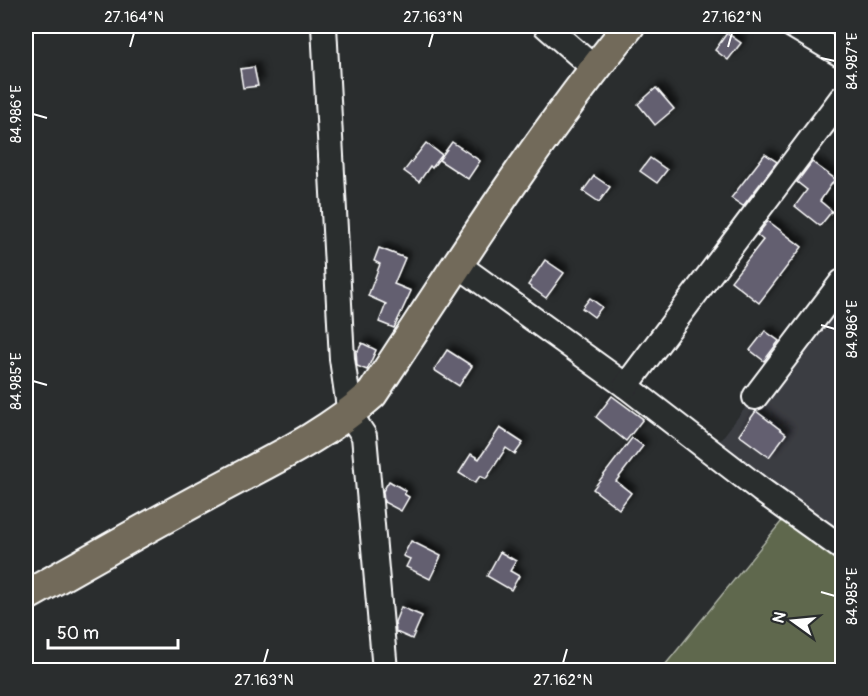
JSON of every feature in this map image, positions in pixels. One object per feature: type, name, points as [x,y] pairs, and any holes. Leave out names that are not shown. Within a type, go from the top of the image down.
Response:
[{"type":"main road","points":[[26,596],[324,432],[350,414],[372,394],[525,163],[594,68],[629,26]]},
{"type":"street","points":[[324,26],[342,359],[350,414],[364,436],[385,670]]},
{"type":"street","points":[[546,26],[594,68]]},
{"type":"street","points":[[794,26],[843,55]]},
{"type":"street","points":[[626,386],[843,98]]},
{"type":"street","points":[[458,264],[626,386],[761,490],[843,548]]},
{"type":"street","points":[[755,397],[843,282]]},
{"type":"shaded area","points":[[842,282],[842,548],[712,451]]},
{"type":"green space","points":[[794,26],[842,26],[842,55]]},
{"type":"green space","points":[[790,511],[842,548],[842,670],[661,670]]},
{"type":"building","points":[[727,33],[741,43],[728,60],[715,50]]},
{"type":"building","points":[[254,67],[258,86],[243,88],[240,69]]},
{"type":"building","points":[[656,88],[674,109],[655,125],[638,104]]},
{"type":"building","points":[[452,142],[480,161],[468,179],[439,160]]},
{"type":"building","points":[[426,143],[442,155],[432,168],[430,166],[419,182],[404,171]]},
{"type":"building","points":[[765,154],[777,162],[743,206],[731,198]]},
{"type":"building","points":[[650,158],[667,170],[657,183],[640,171]]},
{"type":"building","points":[[812,162],[835,179],[820,201],[832,211],[820,226],[795,206],[807,190],[797,182]]},
{"type":"building","points":[[594,176],[610,187],[599,202],[583,191]]},
{"type":"building","points":[[768,221],[802,247],[759,303],[731,281],[763,240],[757,235]]},
{"type":"building","points":[[379,248],[405,258],[394,284],[411,291],[394,328],[379,322],[386,304],[368,296],[380,264],[374,261]]},
{"type":"building","points":[[545,260],[564,273],[546,298],[528,285]]},
{"type":"building","points":[[590,298],[602,307],[594,317],[582,308]]},
{"type":"building","points":[[765,331],[779,341],[764,361],[750,350]]},
{"type":"building","points":[[362,343],[376,350],[367,370],[357,366],[356,350],[358,351]]},
{"type":"building","points":[[447,350],[472,366],[459,386],[434,370]]},
{"type":"building","points":[[612,396],[643,419],[626,441],[596,417]]},
{"type":"building","points":[[756,411],[786,434],[769,457],[739,435]]},
{"type":"building","points":[[500,428],[523,443],[515,454],[506,448],[486,479],[480,476],[475,483],[459,473],[471,454],[479,459]]},
{"type":"building","points":[[632,438],[643,446],[616,481],[631,493],[619,509],[593,489]]},
{"type":"building","points":[[389,481],[406,491],[404,494],[409,497],[401,511],[384,502],[383,491]]},
{"type":"building","points":[[411,541],[441,556],[430,579],[406,567],[410,559],[403,556]]},
{"type":"building","points":[[500,552],[516,561],[510,571],[519,576],[511,590],[487,576]]},
{"type":"building","points":[[401,607],[422,616],[412,639],[396,632],[395,622]]}]
